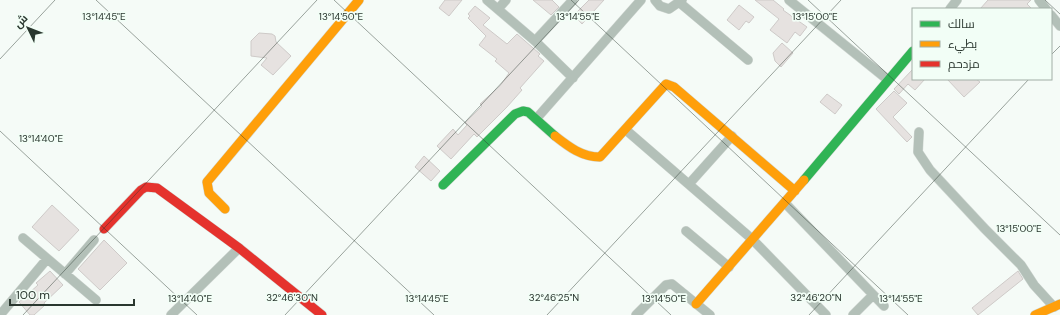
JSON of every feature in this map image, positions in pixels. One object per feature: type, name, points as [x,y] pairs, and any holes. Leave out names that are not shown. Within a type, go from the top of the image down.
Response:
[{"type":"street","points":[[225,209],[209,193],[207,182],[359,0]]},
{"type":"street","points":[[488,0],[535,41],[573,78]]},
{"type":"street","points":[[498,9],[506,0]]},
{"type":"street","points":[[535,41],[573,0]]},
{"type":"street","points":[[536,119],[641,0]]},
{"type":"street","points":[[655,0],[660,6],[669,8],[681,1],[748,60]]},
{"type":"street","points":[[789,0],[888,80]]},
{"type":"street","points":[[951,8],[957,0]]},
{"type":"street","points":[[1039,0],[1045,8]]},
{"type":"street","points":[[1052,16],[1060,26]]},
{"type":"street","points":[[696,304],[785,203],[912,52]]},
{"type":"street","points":[[443,185],[518,112],[528,112],[574,149],[588,157],[595,158],[604,154],[663,86],[670,84],[795,191]]},
{"type":"street","points":[[626,130],[752,239],[826,315]]},
{"type":"street","points":[[920,132],[918,152],[930,170],[985,229],[1021,264],[1034,285],[1057,305],[1035,315]]},
{"type":"street","points":[[689,184],[732,136]]},
{"type":"street","points":[[104,229],[141,190],[151,186],[157,188],[239,248],[322,315]]},
{"type":"street","points":[[785,203],[884,306]]},
{"type":"street","points":[[686,231],[729,267]]},
{"type":"street","points":[[23,238],[96,300]]},
{"type":"street","points":[[65,274],[94,240]]},
{"type":"street","points":[[171,315],[239,248]]},
{"type":"street","points":[[3,312],[47,259]]},
{"type":"street","points":[[636,315],[669,284],[672,284],[710,315]]},
{"type":"street","points":[[853,315],[873,295]]},
{"type":"building","points":[[445,0],[462,0],[449,16],[439,8]]},
{"type":"building","points":[[533,0],[552,0],[559,7],[551,15]]},
{"type":"building","points":[[589,0],[604,0],[582,24],[574,15]]},
{"type":"building","points":[[755,0],[773,0],[784,9],[783,10],[807,27],[800,36],[795,32],[787,43],[770,30],[779,19]]},
{"type":"building","points":[[988,0],[1031,0],[1027,4],[1031,8],[981,8]]},
{"type":"building","points":[[739,5],[754,17],[749,23],[746,21],[739,30],[727,20]]},
{"type":"building","points":[[475,6],[490,18],[483,25],[507,44],[517,34],[540,54],[538,56],[544,61],[520,88],[522,90],[507,107],[477,137],[474,134],[451,159],[437,146],[453,129],[458,135],[467,125],[465,123],[482,106],[480,104],[500,86],[509,73],[495,61],[497,59],[479,45],[486,36],[468,18],[470,16],[468,14]]},
{"type":"building","points":[[259,33],[272,34],[275,36],[276,42],[291,56],[273,75],[261,65],[267,58],[251,56],[251,41]]},
{"type":"building","points":[[782,43],[793,53],[781,67],[775,61],[773,53]]},
{"type":"building","points":[[912,70],[912,80],[924,80],[915,90],[908,84],[899,94],[894,89]]},
{"type":"building","points":[[948,80],[977,80],[980,82],[964,97]]},
{"type":"building","points":[[894,91],[907,103],[893,117],[912,137],[907,142],[876,109]]},
{"type":"building","points":[[827,94],[842,105],[835,114],[820,102]]},
{"type":"building","points":[[424,156],[440,171],[431,181],[415,167]]},
{"type":"building","points":[[52,205],[79,230],[59,251],[32,227]]},
{"type":"building","points":[[104,240],[127,263],[100,290],[78,269]]},
{"type":"building","points":[[50,271],[63,285],[34,315],[30,315],[19,302],[38,285],[36,283]]},
{"type":"building","points":[[1018,271],[1023,279],[978,315],[972,308]]},
{"type":"traffic: fast","points":[[804,180],[912,52]]},
{"type":"traffic: fast","points":[[443,185],[515,114],[523,111],[528,112],[555,136]]},
{"type":"traffic: slow","points":[[225,209],[209,193],[207,182],[359,0]]},
{"type":"traffic: slow","points":[[555,136],[582,153],[593,157],[600,157],[666,84],[674,87],[795,191]]},
{"type":"traffic: slow","points":[[696,304],[804,180]]},
{"type":"traffic: slow","points":[[1035,315],[1060,304]]},
{"type":"traffic: jam","points":[[104,229],[141,190],[146,187],[157,188],[239,248],[322,315]]}]
